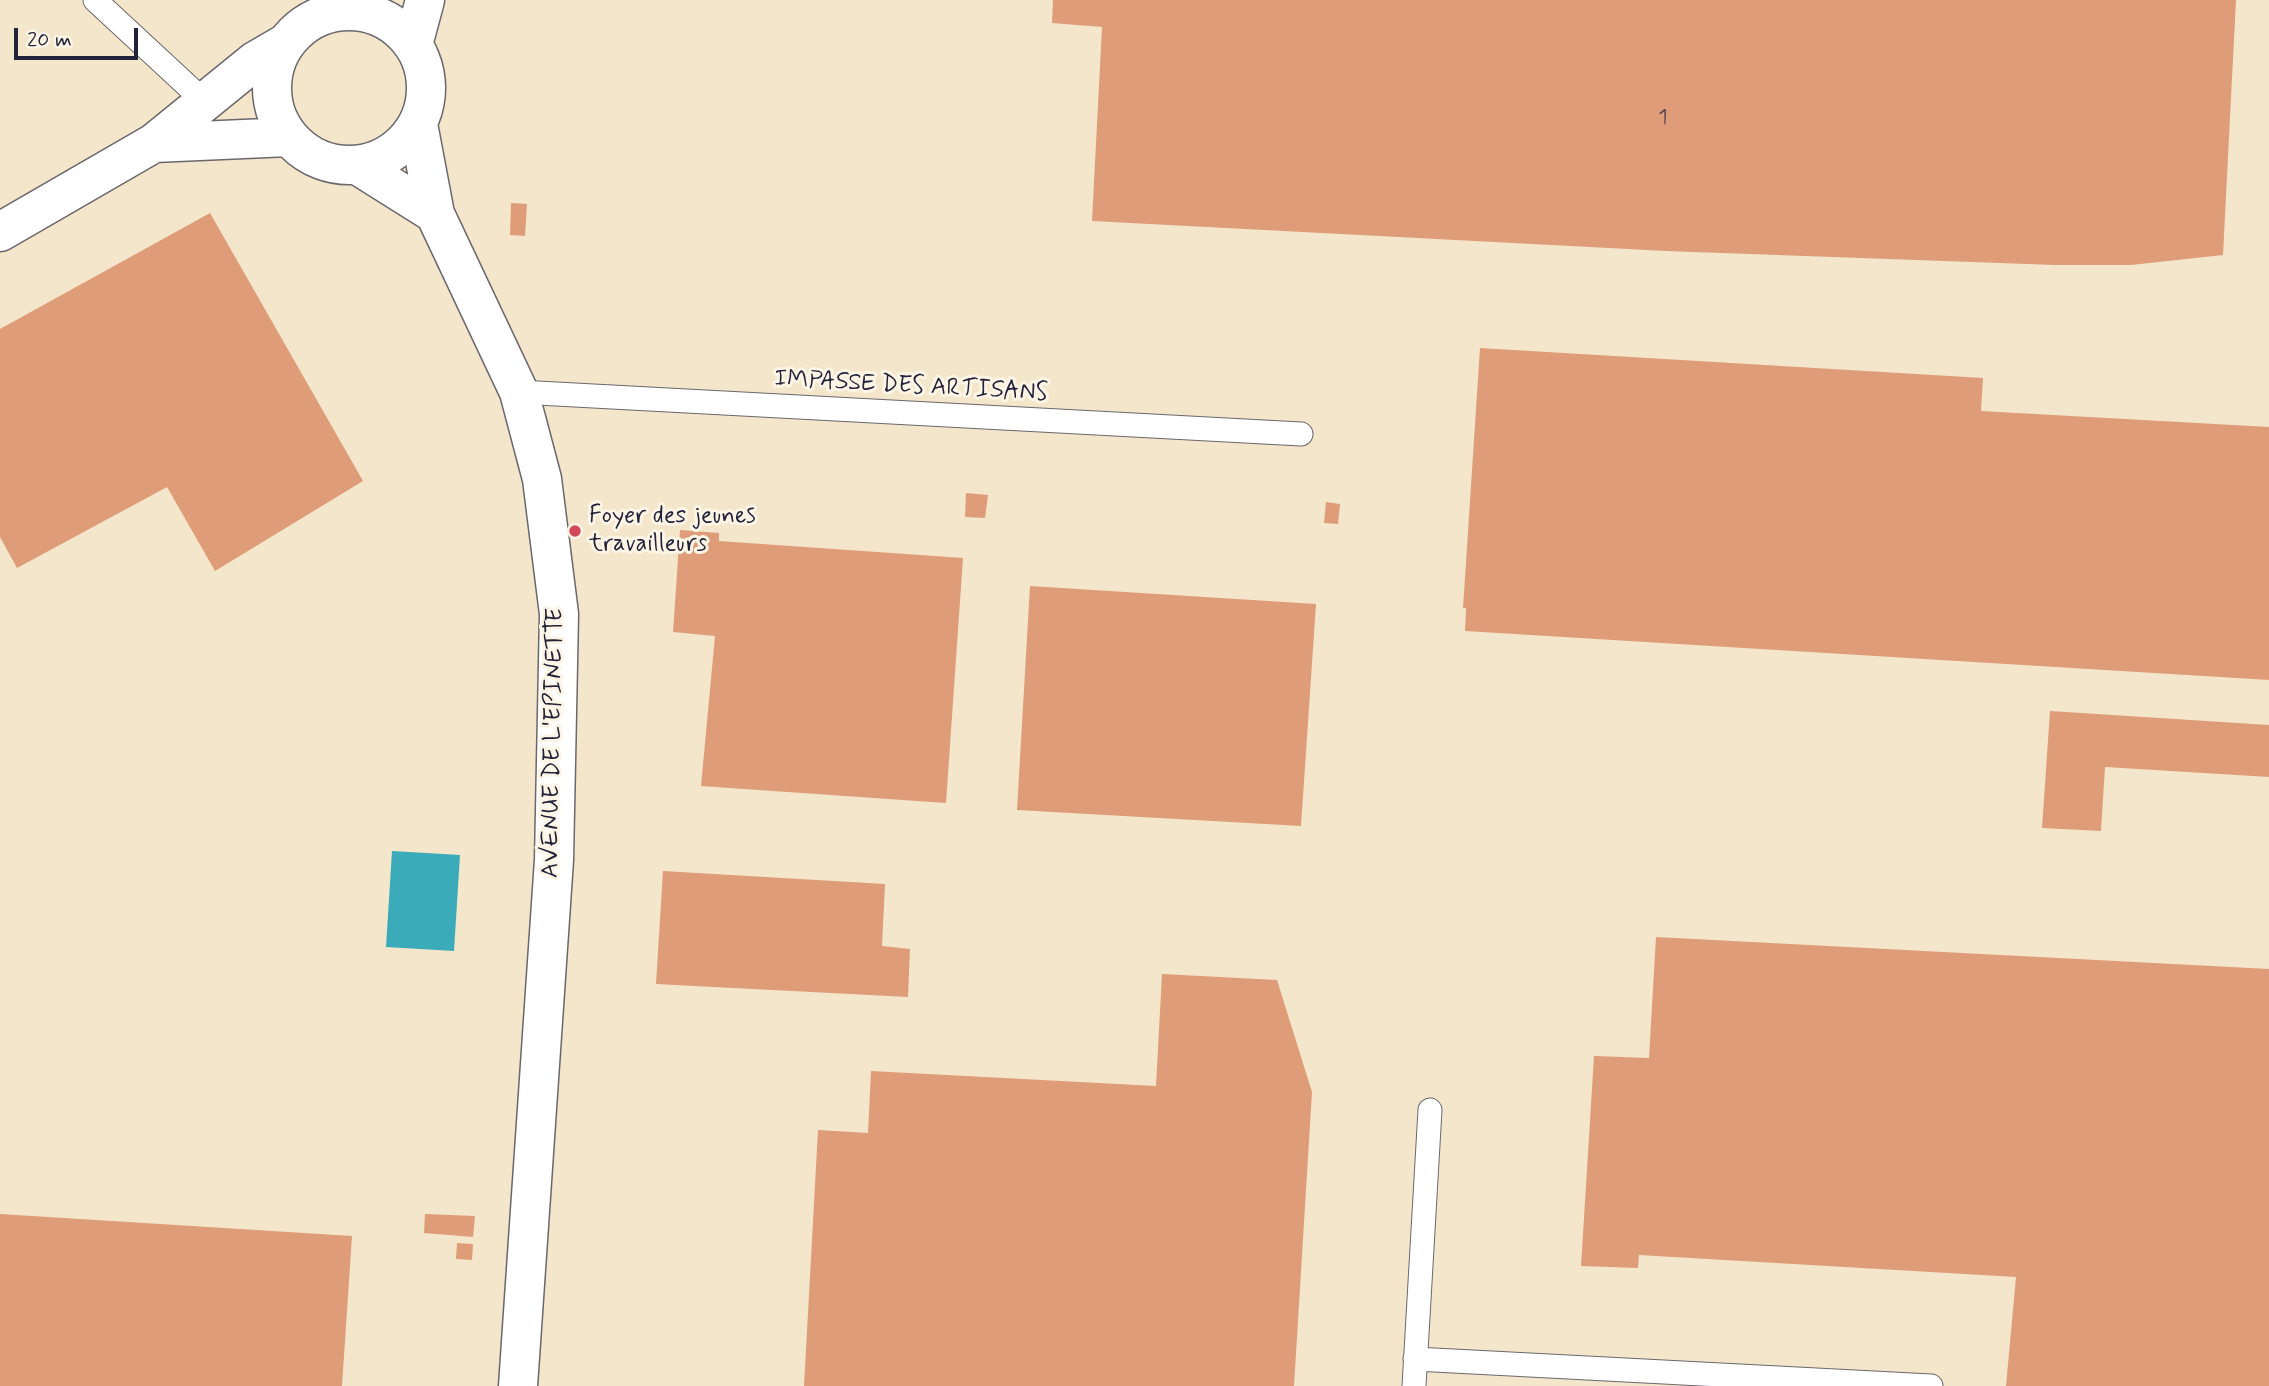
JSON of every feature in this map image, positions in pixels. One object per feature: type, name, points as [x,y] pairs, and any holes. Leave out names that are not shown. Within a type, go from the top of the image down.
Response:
[{"type":"street","points":[[413,45],[425,0]]},
{"type":"street","points":[[367,5],[404,33],[413,45],[419,52],[426,76],[426,101],[418,124],[403,144],[382,159],[357,165],[332,163],[308,154],[289,137],[277,115],[272,91],[275,66],[286,43],[300,27],[319,16],[367,5]]},
{"type":"street","points":[[0,232],[154,143],[255,61],[286,43]]},
{"type":"street","name":"AVENUE DE L'EPINETTE","points":[[418,124],[435,214],[519,392],[542,480],[559,614],[554,860],[519,1386]]},
{"type":"street","points":[[154,143],[289,137]]},
{"type":"street","points":[[357,165],[435,214]]},
{"type":"lane","points":[[94,0],[205,102]]},
{"type":"lane","name":"IMPASSE DES ARTISANS","points":[[519,392],[1301,434]]},
{"type":"lane","points":[[1414,1386],[1430,1110]]},
{"type":"lane","points":[[1415,1359],[1931,1386]]},
{"type":"water","points":[[392,851],[460,855],[454,951],[386,947]]},
{"type":"building","points":[[1053,0],[2236,0],[2223,255],[2131,265],[2055,265],[1666,251],[1092,221],[1102,27],[1052,23]]},
{"type":"building","points":[[511,203],[527,204],[525,236],[510,235]]},
{"type":"building","points":[[210,213],[363,481],[215,571],[167,487],[17,568],[0,537],[0,329]]},
{"type":"building","points":[[1480,348],[1983,378],[1981,411],[2269,427],[2269,680],[1465,631],[1466,608],[1463,608]]},
{"type":"building","points":[[966,493],[988,495],[985,518],[965,517]]},
{"type":"building","points":[[1326,502],[1340,504],[1338,524],[1324,523]]},
{"type":"building","points":[[680,530],[719,533],[719,541],[963,558],[946,803],[701,786],[715,636],[673,632]]},
{"type":"building","points":[[1030,586],[1316,604],[1301,826],[1017,810]]},
{"type":"building","points":[[2050,711],[2269,725],[2269,777],[2105,767],[2101,831],[2042,828]]},
{"type":"building","points":[[663,871],[885,884],[882,946],[910,949],[908,997],[656,984]]},
{"type":"building","points":[[1656,937],[2269,969],[2269,1386],[2006,1386],[2016,1277],[1639,1255],[1638,1268],[1581,1266],[1594,1056],[1649,1058]]},
{"type":"building","points":[[1162,974],[1277,980],[1312,1092],[1294,1386],[804,1386],[818,1130],[868,1133],[871,1071],[1156,1086]]},
{"type":"building","points":[[0,1214],[352,1236],[342,1386],[0,1386]]},
{"type":"building","points":[[425,1214],[475,1216],[473,1237],[424,1233]]},
{"type":"building","points":[[457,1243],[473,1244],[472,1260],[456,1259]]},
{"type":"place","name":"Foyer des jeunes travailleurs","points":[[575,531]]}]
